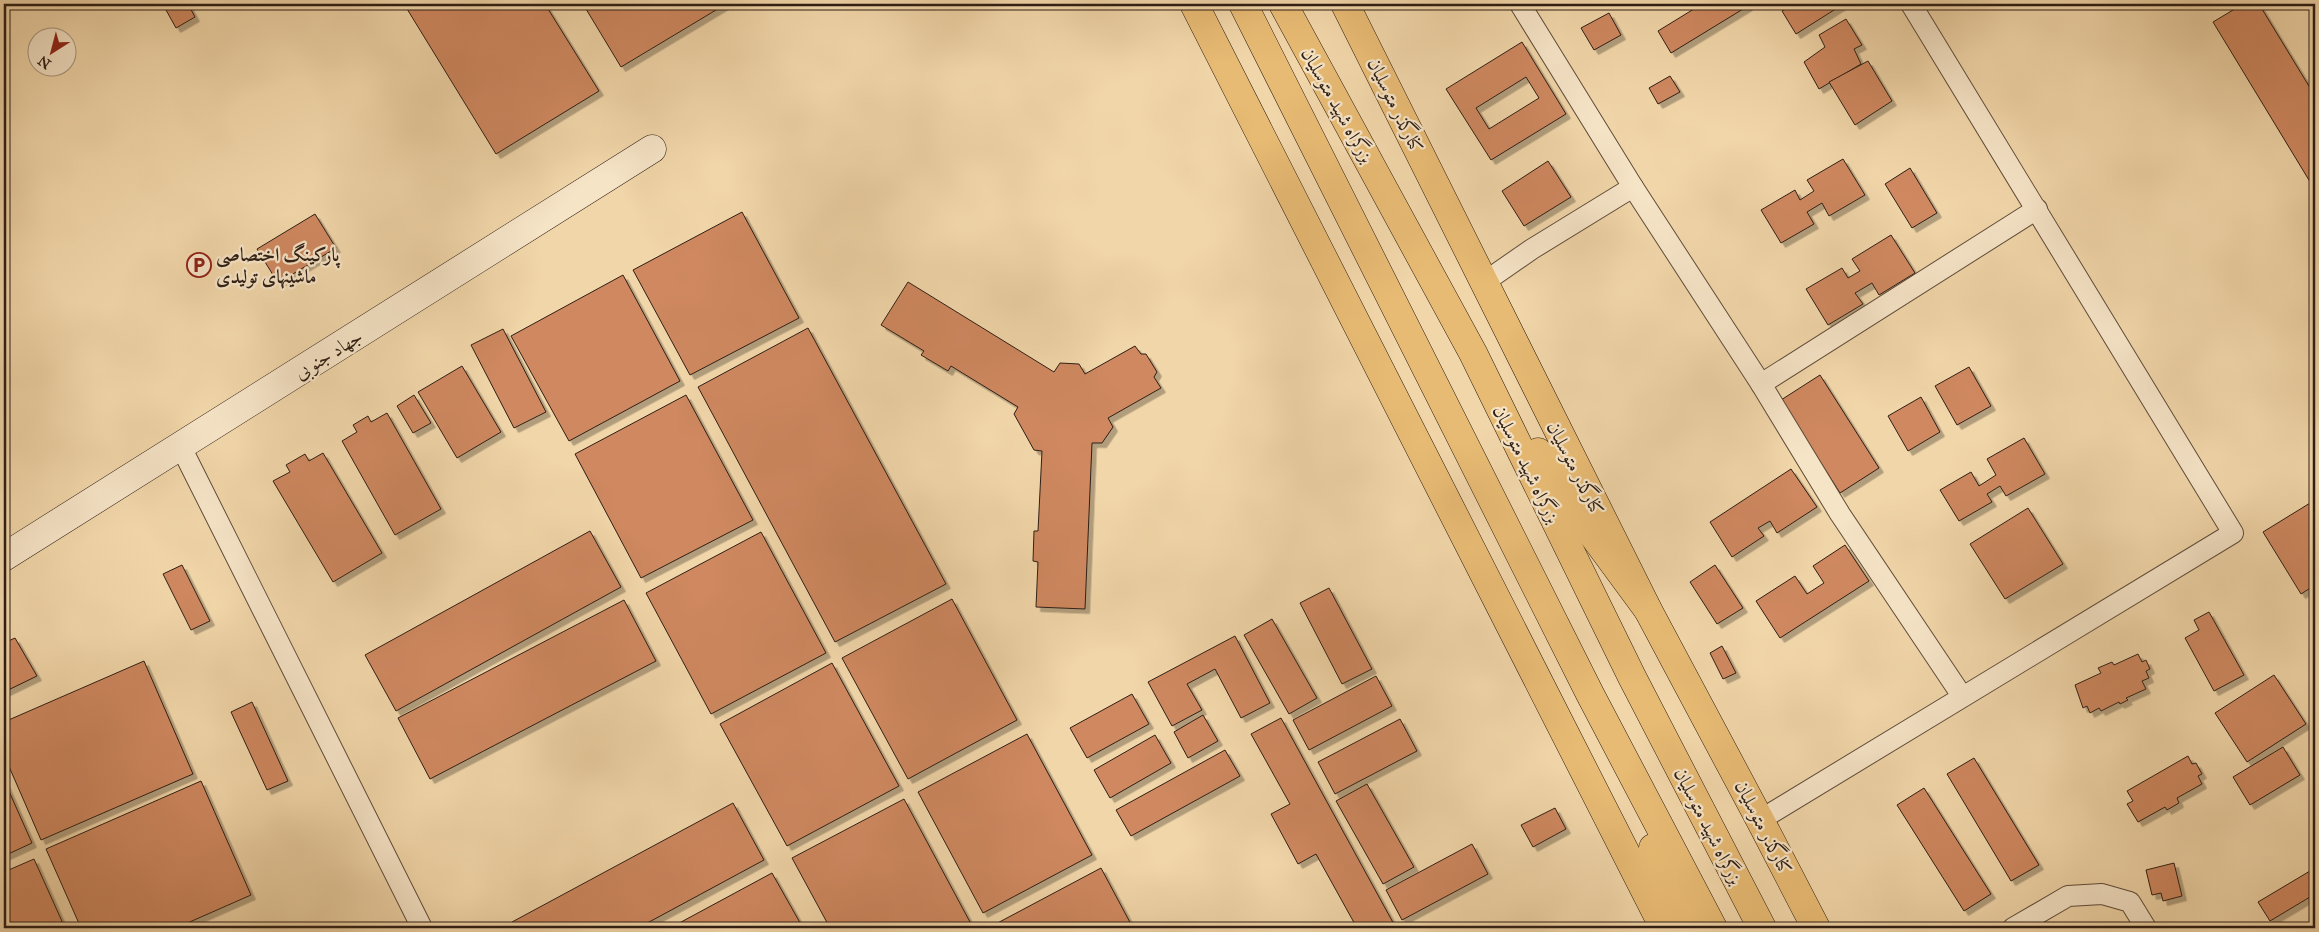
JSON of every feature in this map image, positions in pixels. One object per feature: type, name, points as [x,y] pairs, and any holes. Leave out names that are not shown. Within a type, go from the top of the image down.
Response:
[{"type":"main road","points":[[1194,4],[1664,928]]},
{"type":"main road","name":"بزرگراه شهید متوسلیان","points":[[1243,4],[1590,694],[1713,928]]},
{"type":"main road","name":"بزرگراه شهید متوسلیان","points":[[1283,4],[1472,353],[1632,678],[1762,928]]},
{"type":"main road","points":[[1328,4],[1345,34],[1403,119]]},
{"type":"main road","name":"کنارگذر متوسلیان","points":[[1345,4],[1648,610],[1816,928]]},
{"type":"main road","points":[[1472,353],[1592,534],[1648,610]]},
{"type":"main road","points":[[1590,694],[1686,928]]},
{"type":"street","points":[[1520,4],[1633,187],[1761,384],[1840,514],[1962,696]]},
{"type":"street","points":[[1760,820],[2233,533],[1911,4]]},
{"type":"street","name":"جهاد جنوبی","points":[[4,557],[652,149]]},
{"type":"street","points":[[1483,283],[1532,248],[1633,187]]},
{"type":"street","points":[[1761,384],[2037,209]]},
{"type":"street","points":[[181,447],[422,928]]},
{"type":"street","points":[[2013,928],[2068,896],[2102,894],[2130,902],[2146,928]]},
{"type":"building","points":[[177,4],[188,4],[195,17],[176,28],[166,10]]},
{"type":"building","points":[[404,4],[545,4],[599,91],[496,154]]},
{"type":"building","points":[[583,4],[726,4],[621,67]]},
{"type":"building","points":[[1702,4],[1747,4],[1748,6],[1671,53],[1658,31]]},
{"type":"building","points":[[1794,4],[1842,5],[1796,34],[1782,11]]},
{"type":"building","points":[[2243,4],[2259,4],[2315,96],[2315,190],[2213,22]]},
{"type":"building","points":[[1609,13],[1621,35],[1594,50],[1581,28]]},
{"type":"building","points":[[1846,19],[1862,45],[1854,49],[1861,64],[1819,89],[1804,62],[1825,47],[1819,35]]},
{"type":"building","points":[[1522,42],[1566,114],[1491,160],[1446,89]],"holes":[[[1526,77],[1539,98],[1489,129],[1476,108]]]},
{"type":"building","points":[[1868,61],[1892,101],[1855,125],[1829,82]]},
{"type":"building","points":[[1670,76],[1680,92],[1658,104],[1649,88]]},
{"type":"building","points":[[1843,159],[1865,195],[1829,216],[1822,203],[1807,212],[1814,224],[1781,243],[1761,210],[1795,190],[1800,200],[1814,191],[1807,180]]},
{"type":"building","points":[[1548,161],[1571,197],[1524,226],[1502,191]]},
{"type":"building","points":[[1910,168],[1937,213],[1912,228],[1885,184]]},
{"type":"building","points":[[742,212],[799,318],[690,375],[633,270]]},
{"type":"building","points":[[315,214],[336,248],[278,283],[257,249]]},
{"type":"building","points":[[1891,235],[1915,273],[1879,295],[1872,283],[1855,293],[1863,304],[1828,325],[1806,289],[1842,268],[1848,278],[1860,271],[1852,259]]},
{"type":"building","points":[[623,275],[680,381],[569,441],[511,336]]},
{"type":"building","points":[[908,282],[1054,372],[1060,363],[1079,364],[1085,374],[1135,346],[1141,354],[1146,354],[1157,372],[1154,377],[1161,388],[1108,418],[1113,427],[1102,443],[1092,443],[1085,609],[1036,607],[1038,562],[1033,561],[1034,531],[1038,531],[1042,451],[1034,450],[1014,414],[1018,407],[951,366],[948,371],[921,355],[924,351],[881,325]]},
{"type":"building","points":[[808,328],[946,584],[835,642],[698,387]]},
{"type":"building","points":[[503,329],[546,412],[514,428],[471,345]]},
{"type":"building","points":[[462,366],[501,432],[457,458],[418,392]]},
{"type":"building","points":[[1969,367],[1991,406],[1957,425],[1935,386]]},
{"type":"building","points":[[1820,375],[1879,468],[1840,493],[1781,400]]},
{"type":"building","points":[[414,395],[431,423],[413,433],[397,406]]},
{"type":"building","points":[[686,395],[753,520],[641,578],[575,454]]},
{"type":"building","points":[[1921,397],[1940,432],[1908,451],[1888,416]]},
{"type":"building","points":[[387,413],[441,509],[395,535],[342,441],[357,432],[353,425],[368,416],[371,422]]},
{"type":"building","points":[[2024,438],[2045,474],[2006,496],[2000,486],[1987,494],[1992,502],[1959,521],[1940,490],[1971,472],[1979,486],[1996,475],[1987,459]]},
{"type":"building","points":[[323,453],[382,553],[333,582],[273,481],[290,472],[286,465],[305,454],[309,461]]},
{"type":"building","points":[[1791,469],[1817,507],[1777,533],[1770,521],[1758,528],[1764,536],[1732,557],[1710,522]]},
{"type":"building","points":[[2315,500],[2315,585],[2301,594],[2263,532]]},
{"type":"building","points":[[2028,508],[2063,564],[2005,599],[1970,544]]},
{"type":"building","points":[[590,531],[621,587],[396,711],[365,655]]},
{"type":"building","points":[[761,532],[826,653],[711,714],[646,593]]},
{"type":"building","points":[[1845,545],[1869,581],[1780,638],[1756,601],[1795,576],[1807,594],[1824,583],[1813,566]]},
{"type":"building","points":[[182,565],[210,621],[191,630],[163,574]]},
{"type":"building","points":[[1715,565],[1743,608],[1717,624],[1690,582]]},
{"type":"building","points":[[1329,588],[1372,669],[1342,684],[1300,603]]},
{"type":"building","points":[[952,599],[1017,720],[908,779],[842,658]]},
{"type":"building","points":[[624,600],[656,661],[430,779],[398,718]]},
{"type":"building","points":[[2209,612],[2244,675],[2214,691],[2185,638],[2199,630],[2194,620]]},
{"type":"building","points":[[1272,619],[1317,698],[1289,714],[1244,635]]},
{"type":"building","points":[[1235,636],[1270,703],[1241,718],[1215,669],[1187,684],[1202,710],[1172,726],[1148,682]]},
{"type":"building","points":[[15,638],[37,676],[4,692],[4,643]]},
{"type":"building","points":[[1722,646],[1736,673],[1723,679],[1710,653]]},
{"type":"building","points":[[2138,654],[2142,662],[2146,660],[2150,669],[2146,671],[2149,678],[2142,681],[2146,689],[2126,698],[2128,700],[2120,704],[2119,702],[2101,711],[2099,708],[2090,713],[2087,706],[2083,708],[2075,685],[2101,673],[2098,668],[2112,662],[2114,665]]},
{"type":"building","points":[[144,661],[193,774],[41,840],[4,755],[4,722]]},
{"type":"building","points":[[832,663],[899,786],[787,846],[720,724]]},
{"type":"building","points":[[2274,675],[2306,724],[2247,762],[2215,713]]},
{"type":"building","points":[[1376,676],[1392,706],[1309,750],[1293,720]]},
{"type":"building","points":[[1132,694],[1149,724],[1087,758],[1070,728]]},
{"type":"building","points":[[252,702],[288,781],[267,790],[231,712]]},
{"type":"building","points":[[1203,715],[1218,741],[1188,758],[1174,732]]},
{"type":"building","points":[[1281,718],[1396,928],[1357,928],[1316,854],[1298,864],[1271,814],[1290,804],[1251,734]]},
{"type":"building","points":[[1400,719],[1417,751],[1335,794],[1318,762]]},
{"type":"building","points":[[1027,734],[1092,855],[983,913],[918,792]]},
{"type":"building","points":[[1155,735],[1171,763],[1110,798],[1094,770]]},
{"type":"building","points":[[2283,747],[2300,775],[2250,805],[2233,777]]},
{"type":"building","points":[[1225,750],[1240,776],[1131,836],[1116,810]]},
{"type":"building","points":[[2188,756],[2192,764],[2196,763],[2202,774],[2198,776],[2202,784],[2177,798],[2179,803],[2167,810],[2165,807],[2138,822],[2127,804],[2133,801],[2127,791]]},
{"type":"building","points":[[1974,758],[2039,865],[2011,881],[1947,774]]},
{"type":"building","points":[[4,780],[32,843],[4,856]]},
{"type":"building","points":[[201,781],[251,895],[176,928],[81,928],[46,849]]},
{"type":"building","points":[[1367,784],[1414,867],[1383,884],[1336,801]]},
{"type":"building","points":[[1924,788],[1991,894],[1964,911],[1897,805]]},
{"type":"building","points":[[904,799],[970,922],[959,928],[830,928],[792,858]]},
{"type":"building","points":[[733,803],[764,860],[638,928],[515,928],[512,922]]},
{"type":"building","points":[[1555,808],[1566,829],[1533,847],[1521,825]]},
{"type":"building","points":[[1472,844],[1488,874],[1402,920],[1386,890]]},
{"type":"building","points":[[34,859],[65,928],[4,928],[4,872]]},
{"type":"building","points":[[2174,863],[2182,896],[2163,901],[2161,893],[2152,895],[2146,870]]},
{"type":"building","points":[[1101,868],[1133,928],[990,927]]},
{"type":"building","points":[[2310,871],[2315,880],[2315,894],[2270,921],[2258,902]]},
{"type":"building","points":[[772,873],[803,928],[670,928]]},
{"type":"place","name":"پارکینگ اختصاصی ماشینهای تولیدی","points":[[199,265]]}]
